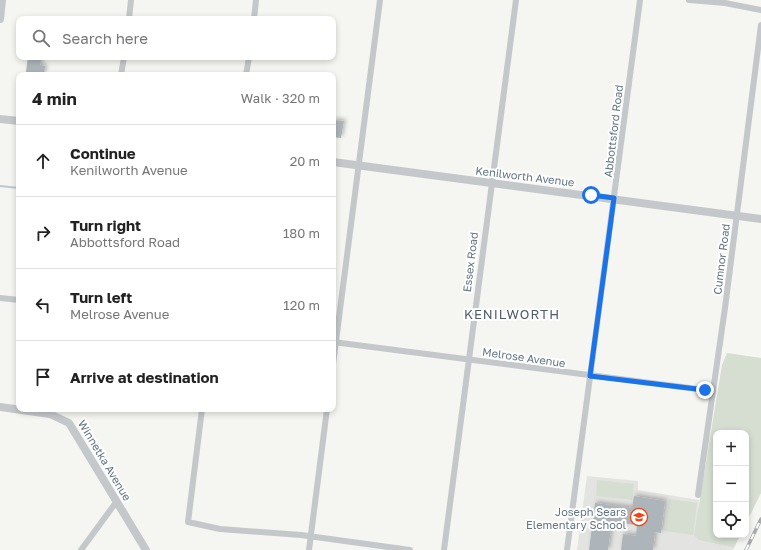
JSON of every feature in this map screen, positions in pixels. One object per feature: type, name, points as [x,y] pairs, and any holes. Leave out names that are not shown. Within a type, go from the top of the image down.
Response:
[{"type":"street","points":[[0,19],[2,0]]},
{"type":"street","points":[[129,16],[131,0]]},
{"type":"street","points":[[254,16],[256,0]]},
{"type":"street","points":[[336,328],[359,166],[380,0]]},
{"type":"street","name":"Essex Road","points":[[444,550],[516,0]]},
{"type":"street","name":"Abbottsford Road","points":[[567,550],[640,0]]},
{"type":"street","points":[[689,0],[725,3],[761,10]]},
{"type":"street","name":"Cumnor Road","points":[[698,495],[761,25]]},
{"type":"street","points":[[122,72],[124,60]]},
{"type":"street","points":[[246,72],[248,60]]},
{"type":"street","points":[[0,119],[16,121]]},
{"type":"street","name":"Kenilworth Avenue","points":[[336,162],[614,198],[761,219]]},
{"type":"street","points":[[0,298],[16,300]]},
{"type":"street","name":"Melrose Avenue","points":[[336,342],[590,376],[713,390]]},
{"type":"street","name":"Winnetka Avenue","points":[[0,407],[16,409]]},
{"type":"street","name":"Winnetka Avenue","points":[[36,412],[50,414],[69,423],[146,550]]},
{"type":"street","points":[[202,412],[188,522],[220,529],[269,531],[410,550]]},
{"type":"street","points":[[309,550],[327,412]]},
{"type":"street","points":[[81,550],[117,501]]},
{"type":"shaded area","points":[[727,353],[761,358],[761,493],[749,517],[749,430],[713,430],[713,538],[739,538],[734,548],[698,540],[694,535],[722,365]]},
{"type":"shaded area","name":"Joseph Sears Elementary School","points":[[587,476],[638,481],[638,490],[699,500],[696,538],[698,540],[734,548],[733,550],[577,550]]},
{"type":"shaded area","points":[[597,480],[634,484],[632,500],[596,496]]},
{"type":"shaded area","points":[[669,499],[697,503],[693,535],[665,531]]},
{"type":"building","points":[[28,60],[41,60],[40,65],[45,66],[44,72],[26,72]]},
{"type":"building","points":[[336,120],[344,121],[341,138],[336,137]]},
{"type":"building","points":[[634,496],[665,501],[661,533],[655,532],[653,550],[621,550],[623,534],[636,536],[637,525],[612,522],[608,550],[589,550],[595,503],[632,508]]},
{"type":"waterway","points":[[0,186],[16,188]]},
{"type":"railway","points":[[746,550],[761,519]]},
{"type":"place","name":"Joseph Sears Elementary School","points":[[639,517]]},
{"type":"district","name":"KENILWORTH","points":[[512,314]]},
{"type":"route","points":[[591,195],[614,198],[590,376],[705,390]]}]
